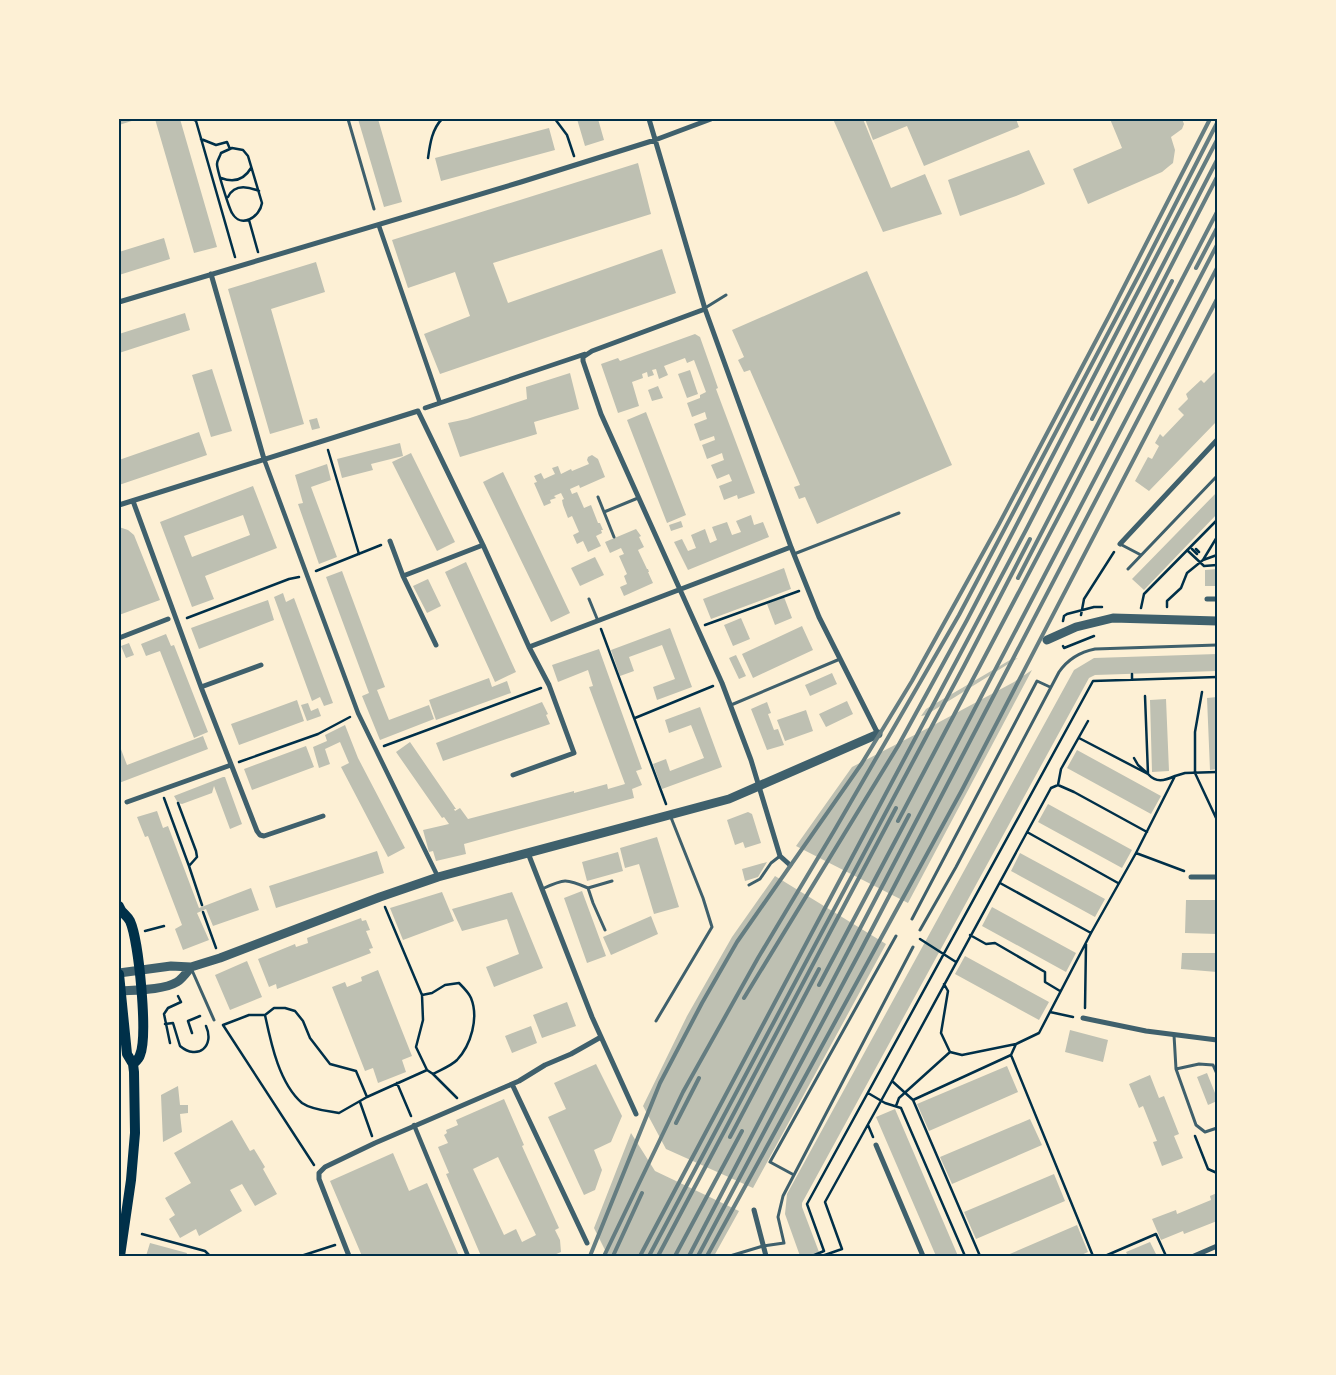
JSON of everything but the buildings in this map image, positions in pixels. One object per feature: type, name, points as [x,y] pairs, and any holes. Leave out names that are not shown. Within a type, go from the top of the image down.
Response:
[{"type":"main road","points":[[119,911],[130,922],[142,990],[143,1040],[140,1056],[133,1064]]},
{"type":"main road","points":[[119,973],[127,1054],[133,1064],[135,1112],[133,1158],[120,1256]]},
{"type":"street","points":[[119,973],[171,966],[191,967],[438,877],[714,804],[759,787],[878,734],[806,588],[793,554],[705,309],[649,119]]},
{"type":"street","points":[[119,302],[260,259],[379,226],[655,140],[711,119]]},
{"type":"street","points":[[379,226],[440,403]]},
{"type":"street","points":[[211,274],[264,460],[358,713],[438,877]]},
{"type":"street","points":[[425,408],[586,354],[705,309]]},
{"type":"street","points":[[586,354],[583,356],[584,361],[602,414],[722,683],[759,787],[780,856],[790,865]]},
{"type":"street","points":[[119,505],[418,412],[549,684],[574,753],[513,774]]},
{"type":"street","points":[[1120,544],[1217,440]]},
{"type":"street","points":[[133,501],[201,687],[257,831],[260,835],[268,835],[322,816]]},
{"type":"street","points":[[390,541],[403,576],[436,644]]},
{"type":"street","points":[[403,576],[483,545]]},
{"type":"street","points":[[530,647],[791,547]]},
{"type":"street","points":[[1207,599],[1217,599]]},
{"type":"street","points":[[1046,640],[1076,627],[1113,618],[1217,621]]},
{"type":"street","points":[[119,638],[168,619]]},
{"type":"street","points":[[201,687],[261,665]]},
{"type":"street","points":[[127,802],[231,765]]},
{"type":"street","points":[[528,853],[601,1037],[636,1114]]},
{"type":"street","points":[[1191,877],[1217,877]]},
{"type":"street","points":[[120,991],[163,987],[178,982],[191,967]]},
{"type":"street","points":[[1083,1018],[1174,1035],[1217,1040]]},
{"type":"street","points":[[349,1256],[319,1179],[319,1173],[325,1167],[414,1125],[512,1084],[601,1037]]},
{"type":"street","points":[[512,1084],[587,1243]]},
{"type":"street","points":[[414,1125],[468,1256]]},
{"type":"street","points":[[876,1145],[923,1256]]},
{"type":"street","points":[[754,1210],[766,1256]]},
{"type":"street","points":[[1194,1256],[1217,1246]]},
{"type":"lane","points":[[348,119],[374,209]]},
{"type":"lane","points":[[705,309],[726,295]]},
{"type":"lane","points":[[1128,570],[1217,476]]},
{"type":"lane","points":[[598,497],[614,537]]},
{"type":"lane","points":[[604,512],[638,498]]},
{"type":"lane","points":[[793,554],[899,513]]},
{"type":"lane","points":[[1120,544],[1141,555]]},
{"type":"lane","points":[[589,599],[598,621]]},
{"type":"lane","points":[[920,930],[956,867],[1058,672],[1066,661],[1089,650],[1217,645]]},
{"type":"lane","points":[[730,705],[840,659]]},
{"type":"lane","points":[[912,919],[1037,680],[1050,687]]},
{"type":"lane","points":[[656,1021],[712,928],[703,898],[670,815]]},
{"type":"lane","points":[[749,885],[760,879],[771,863],[780,856]]},
{"type":"lane","points":[[542,889],[559,881],[571,880],[588,888],[612,881]]},
{"type":"lane","points":[[588,888],[605,930]]},
{"type":"lane","points":[[794,1175],[770,1162],[896,936]]},
{"type":"lane","points":[[730,1256],[784,1242],[778,1217],[783,1196],[913,947]]},
{"type":"lane","points":[[191,967],[214,1020]]},
{"type":"lane","points":[[1174,1035],[1176,1069],[1196,1125],[1205,1132],[1217,1128]]},
{"type":"lane","points":[[1176,1069],[1199,1064],[1213,1065],[1217,1074]]},
{"type":"path","points":[[192,119],[196,121],[238,266]]},
{"type":"path","points":[[428,158],[431,140],[438,123],[442,119]]},
{"type":"path","points":[[555,119],[567,135],[577,164]]},
{"type":"path","points":[[201,139],[216,145],[227,142],[230,149]]},
{"type":"path","points":[[238,148],[243,150],[248,156],[259,191],[262,209],[258,215],[249,220],[239,219],[231,213],[217,166],[221,153],[230,149],[238,148]]},
{"type":"path","points":[[221,178],[233,181],[238,180],[248,174],[251,168]]},
{"type":"path","points":[[227,199],[235,189],[245,186],[259,191]]},
{"type":"path","points":[[249,220],[260,259]]},
{"type":"path","points":[[325,441],[359,554]]},
{"type":"path","points":[[1141,608],[1144,594],[1217,520]]},
{"type":"path","points":[[1203,560],[1217,537]]},
{"type":"path","points":[[176,617],[186,618],[289,579],[307,575],[390,541]]},
{"type":"path","points":[[1082,610],[1084,599],[1116,549]]},
{"type":"path","points":[[1192,549],[1198,553],[1196,549]]},
{"type":"path","points":[[1187,550],[1204,566],[1217,565]]},
{"type":"path","points":[[1166,619],[1167,601],[1181,588],[1187,573],[1203,560],[1217,555]]},
{"type":"path","points":[[697,628],[806,588]]},
{"type":"path","points":[[1063,622],[1064,616],[1094,607],[1106,607]]},
{"type":"path","points":[[598,621],[670,815]]},
{"type":"path","points":[[1061,645],[1064,648],[1087,638]]},
{"type":"path","points":[[1132,674],[1132,679]]},
{"type":"path","points":[[812,1256],[824,1251],[807,1204],[1093,681],[1217,677]]},
{"type":"path","points":[[635,718],[722,683]]},
{"type":"path","points":[[376,749],[549,684]]},
{"type":"path","points":[[1202,692],[1195,732],[1195,773],[1217,820]]},
{"type":"path","points":[[1145,696],[1148,774]]},
{"type":"path","points":[[231,765],[318,734],[343,721]]},
{"type":"path","points":[[1058,786],[1061,769],[1088,721]]},
{"type":"path","points":[[1078,740],[1148,774]]},
{"type":"path","points":[[1134,758],[1138,766],[1156,781],[1178,774],[1217,772]]},
{"type":"path","points":[[950,1052],[962,1055],[1016,1044],[1039,1033],[1086,942],[1136,853],[1175,776]]},
{"type":"path","points":[[822,1256],[842,1249],[825,1202],[1026,832],[1052,788],[1058,786],[1074,792],[1146,832]]},
{"type":"path","points":[[161,790],[202,905]]},
{"type":"path","points":[[178,803],[196,851],[197,857],[189,866]]},
{"type":"path","points":[[1026,832],[1118,883]]},
{"type":"path","points":[[1136,853],[1187,872]]},
{"type":"path","points":[[1000,883],[1091,933]]},
{"type":"path","points":[[380,897],[422,995],[423,1020],[416,1047],[427,1070],[463,1104]]},
{"type":"path","points":[[203,912],[220,958]]},
{"type":"path","points":[[139,932],[164,926]]},
{"type":"path","points":[[970,936],[986,944],[995,943],[1046,972],[1045,982],[1060,991]]},
{"type":"path","points":[[917,938],[956,962]]},
{"type":"path","points":[[1050,1012],[1083,1018],[1086,1006],[1086,942]]},
{"type":"path","points":[[422,995],[432,993],[446,985],[459,983],[471,998],[474,1018],[473,1032],[456,1061],[433,1074]]},
{"type":"path","points":[[944,984],[948,991],[942,1033],[950,1052]]},
{"type":"path","points":[[170,1043],[164,1022],[166,1010],[181,1002],[178,996]]},
{"type":"path","points":[[223,1024],[249,1015],[265,1015],[274,1008],[295,1011],[303,1021],[310,1038],[330,1064],[356,1071],[366,1097]]},
{"type":"path","points":[[265,1015],[272,1050],[284,1080],[303,1103],[318,1110],[339,1113],[366,1097],[427,1070]]},
{"type":"path","points":[[192,1033],[188,1021],[200,1016]]},
{"type":"path","points":[[214,1020],[223,1024],[319,1173]]},
{"type":"path","points":[[164,1022],[173,1023],[180,1046],[191,1052],[203,1049],[207,1044],[209,1032],[205,1024]]},
{"type":"path","points":[[913,1100],[1011,1055],[1016,1044]]},
{"type":"path","points":[[896,1106],[898,1098],[950,1052]]},
{"type":"path","points":[[1011,1055],[1093,1256]]},
{"type":"path","points":[[892,1081],[913,1100],[980,1256]]},
{"type":"path","points":[[397,1083],[414,1125]]},
{"type":"path","points":[[868,1093],[885,1103],[902,1108],[966,1256]]},
{"type":"path","points":[[360,1102],[374,1143]]},
{"type":"path","points":[[1195,1135],[1208,1169],[1217,1173]]},
{"type":"path","points":[[142,1234],[205,1251],[210,1256]]},
{"type":"path","points":[[1106,1256],[1156,1234],[1166,1256]]},
{"type":"path","points":[[301,1256],[344,1242]]},
{"type":"railway","points":[[590,1256],[660,1083],[702,1003],[737,942],[862,763],[912,681],[999,524],[1210,119]]},
{"type":"railway","points":[[604,1256],[683,1092],[758,958],[959,615],[1217,123]]},
{"type":"railway","points":[[744,998],[898,746],[967,620],[1217,140]]},
{"type":"railway","points":[[640,1256],[1026,530],[1217,160]]},
{"type":"railway","points":[[1092,419],[1217,177]]},
{"type":"railway","points":[[898,821],[1217,212]]},
{"type":"railway","points":[[1196,268],[1217,228]]},
{"type":"railway","points":[[689,1256],[1217,245]]},
{"type":"railway","points":[[698,1256],[862,948],[1217,268]]},
{"type":"railway","points":[[1018,578],[1172,281]]},
{"type":"railway","points":[[707,1256],[962,790],[1217,299]]},
{"type":"railway","points":[[649,1256],[1030,539]]},
{"type":"railway","points":[[658,1256],[896,808]]},
{"type":"railway","points":[[819,985],[909,815]]},
{"type":"railway","points":[[730,1137],[819,969]]},
{"type":"railway","points":[[676,1123],[699,1078]]},
{"type":"railway","points":[[675,1256],[742,1131]]},
{"type":"railway","points":[[613,1256],[642,1193]]}]
